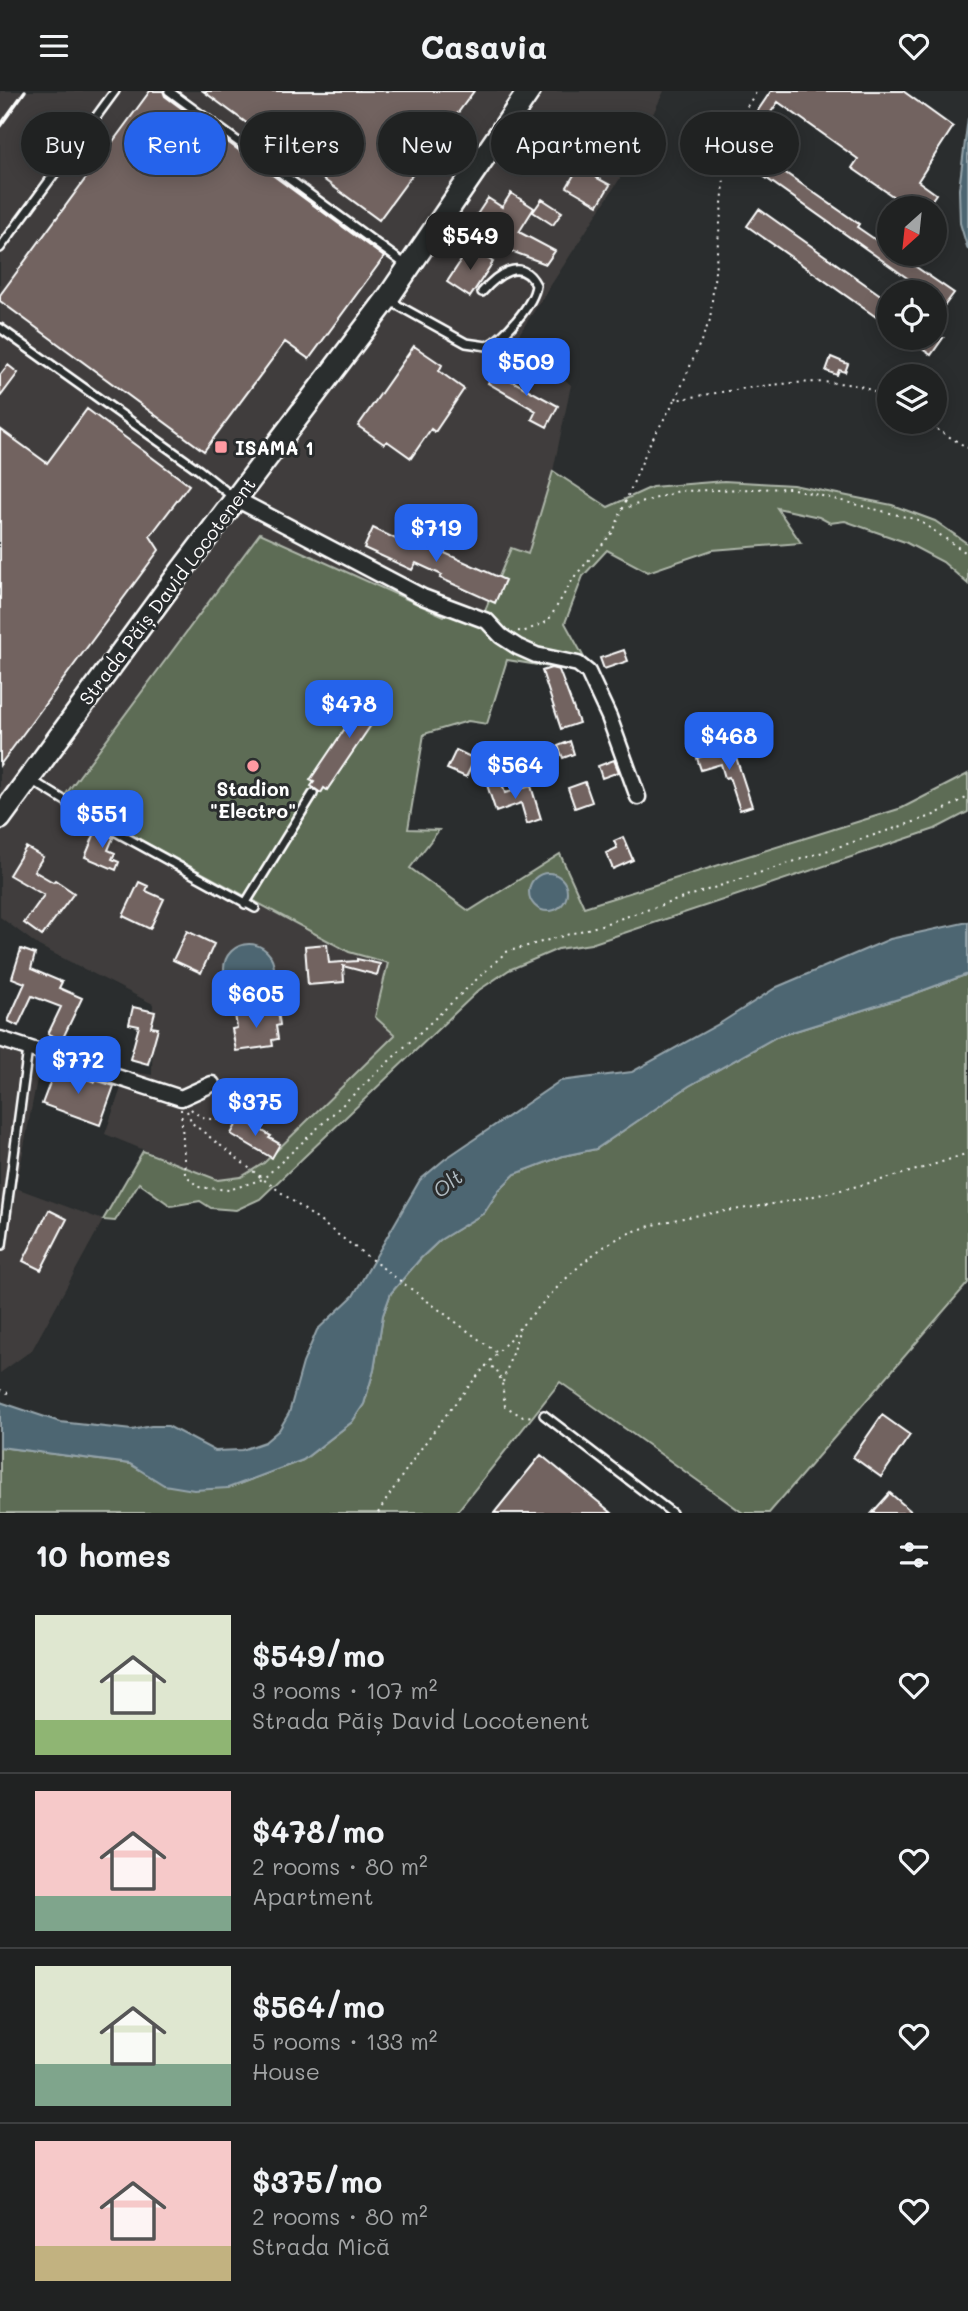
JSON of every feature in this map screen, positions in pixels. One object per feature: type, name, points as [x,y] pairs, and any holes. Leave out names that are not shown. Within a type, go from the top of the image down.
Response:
[{"type":"main road","name":"Strada Păiș David Locotenent","points":[[0,818],[387,299],[529,91]]},
{"type":"street","points":[[236,499],[423,597],[487,621],[501,636],[518,647],[536,655],[578,664],[588,672],[609,717],[638,797]]},
{"type":"street","points":[[0,1039],[181,1098],[212,1084]]},
{"type":"lane","points":[[0,248],[115,91]]},
{"type":"lane","points":[[169,91],[409,268]]},
{"type":"lane","points":[[387,299],[466,343],[487,346],[506,333],[531,299],[536,285],[525,273],[517,270],[504,271],[482,292]]},
{"type":"lane","points":[[0,328],[236,499]]},
{"type":"lane","points":[[28,779],[117,832],[255,908]]},
{"type":"lane","points":[[245,904],[313,794]]},
{"type":"lane","points":[[2,1245],[28,1049]]},
{"type":"lane","points":[[544,1415],[672,1513]]},
{"type":"path","points":[[487,621],[523,632],[548,621],[575,576],[613,532],[649,445],[675,400],[710,320],[724,184],[720,155],[725,140],[757,91]]},
{"type":"path","points":[[675,400],[721,391],[793,383],[855,384],[877,394]]},
{"type":"path","points":[[945,434],[968,448]]},
{"type":"path","points":[[622,509],[679,491],[790,488],[918,520],[968,554]]},
{"type":"path","points":[[181,1098],[185,1174],[198,1187],[229,1190],[263,1179],[506,952],[598,926],[932,816],[968,797]]},
{"type":"path","points":[[181,1098],[192,1123],[496,1352]]},
{"type":"path","points":[[181,1098],[195,1114],[216,1119],[248,1115],[265,1109],[281,1098]]},
{"type":"path","points":[[378,1513],[429,1434],[496,1352],[563,1281],[609,1243],[633,1232],[900,1175],[968,1153]]},
{"type":"path","points":[[502,1383],[521,1325]]},
{"type":"path","points":[[485,1366],[496,1368],[502,1383],[505,1406],[523,1417],[544,1415]]},
{"type":"path","points":[[0,1390],[8,1393]]},
{"type":"shaded area","points":[[0,91],[664,91],[654,112],[491,112],[491,175],[622,175],[516,339],[571,385],[553,471],[528,554],[511,548],[484,614],[444,616],[259,533],[243,896],[349,952],[388,963],[375,1017],[395,1035],[264,1163],[241,1177],[218,1180],[105,1134],[127,1071],[152,1075],[153,1004],[39,946],[0,917]]},
{"type":"shaded area","points":[[0,1034],[44,1043],[16,1188],[103,1220],[32,1350],[0,1373]]},
{"type":"green space","points":[[553,471],[608,507],[652,487],[724,481],[793,485],[892,505],[935,521],[968,544],[968,584],[943,562],[905,542],[845,521],[830,523],[819,517],[777,508],[801,543],[712,550],[648,572],[607,550],[583,576],[565,623],[587,663],[568,670],[507,660],[487,724],[468,721],[424,734],[408,829],[439,830],[410,868],[469,911],[560,854],[584,907],[902,808],[968,774],[968,812],[935,829],[591,944],[558,949],[509,970],[479,990],[260,1199],[236,1210],[211,1208],[200,1201],[171,1206],[139,1183],[115,1221],[103,1220],[143,1151],[218,1180],[241,1177],[264,1163],[395,1035],[375,1017],[388,963],[349,952],[63,798],[260,533],[444,616],[484,613],[511,548],[528,554]]},
{"type":"green space","points":[[968,974],[968,1283],[769,1513],[743,1513],[560,1382],[456,1513],[0,1513],[0,1447],[130,1464],[145,1472],[228,1488],[303,1460],[352,1422],[364,1404],[374,1370],[383,1315],[391,1293],[440,1240],[484,1213],[499,1190],[515,1174],[563,1156],[596,1149],[689,1086],[776,1037],[908,996]]},
{"type":"water","points":[[968,118],[968,250],[960,223],[959,189]]},
{"type":"water","points":[[548,873],[562,878],[567,892],[562,906],[548,911],[534,906],[529,892],[534,878]]},
{"type":"water","name":"Olt","points":[[968,922],[968,974],[908,996],[776,1037],[689,1086],[596,1149],[563,1156],[515,1174],[499,1190],[484,1213],[440,1240],[391,1293],[383,1315],[374,1370],[364,1404],[352,1422],[303,1460],[228,1488],[194,1490],[164,1485],[130,1464],[0,1447],[0,1402],[60,1422],[132,1430],[168,1426],[215,1451],[242,1450],[265,1442],[279,1430],[289,1413],[303,1363],[317,1330],[353,1296],[420,1180],[445,1159],[560,1081],[632,1072],[719,1024],[777,987],[890,939]]},
{"type":"water","points":[[249,944],[267,951],[274,969],[267,987],[249,994],[231,987],[224,969],[231,951]]},
{"type":"building","points":[[150,91],[163,91],[165,96],[187,112],[135,112]]},
{"type":"building","points":[[203,91],[474,91],[459,112],[378,112],[378,175],[412,175],[379,220],[318,175],[364,175],[364,112],[240,112],[240,118]]},
{"type":"building","points":[[771,91],[903,91],[953,127],[918,181],[936,194],[893,196],[852,168],[858,159],[799,117],[799,112],[792,112],[778,102],[771,112],[757,112]]},
{"type":"building","points":[[124,126],[124,175],[226,175],[226,141],[240,151],[240,175],[272,175],[384,257],[309,359],[285,342],[204,451],[0,301],[0,295],[88,175],[110,175],[110,145]]},
{"type":"building","points":[[574,175],[599,175],[597,178],[610,185],[598,205],[567,187]]},
{"type":"building","points":[[762,175],[788,175],[859,224],[857,227],[877,241],[877,257]]},
{"type":"building","points":[[511,193],[534,208],[519,232],[555,251],[546,264],[476,238],[482,229],[472,222],[488,198],[502,207]]},
{"type":"building","points":[[542,199],[562,212],[553,225],[533,212]]},
{"type":"building","points":[[759,209],[877,293],[877,318],[747,226]]},
{"type":"building","points":[[470,247],[493,262],[470,297],[447,282]]},
{"type":"building","points":[[890,266],[915,266],[935,280],[910,280]]},
{"type":"building","points":[[947,288],[954,293],[947,302]]},
{"type":"building","points":[[414,346],[442,365],[439,371],[464,389],[435,432],[431,429],[411,458],[387,441],[384,444],[358,426]]},
{"type":"building","points":[[831,357],[848,364],[845,372],[839,370],[837,375],[826,371]]},
{"type":"building","points":[[8,365],[18,373],[0,397],[0,375]]},
{"type":"building","points":[[494,371],[558,406],[547,427],[532,419],[536,411],[488,383]]},
{"type":"building","points":[[87,409],[189,485],[150,536],[159,550],[0,765],[0,429],[47,463]]},
{"type":"building","points":[[373,528],[404,543],[407,536],[505,580],[495,603],[440,578],[442,575],[416,563],[412,570],[364,548]]},
{"type":"building","points":[[624,650],[628,661],[604,669],[600,658]]},
{"type":"building","points":[[551,668],[559,670],[579,723],[561,729],[542,671]]},
{"type":"building","points":[[373,687],[387,696],[383,701],[386,703],[327,790],[324,788],[321,793],[311,786],[314,782],[310,780]]},
{"type":"building","points":[[570,741],[574,754],[563,758],[558,746]]},
{"type":"building","points":[[732,745],[752,806],[740,810],[729,777],[725,778],[721,764],[701,770],[697,758]]},
{"type":"building","points":[[456,750],[475,759],[466,777],[447,769]]},
{"type":"building","points":[[614,760],[619,772],[602,778],[598,766]]},
{"type":"building","points":[[501,781],[505,793],[531,786],[541,819],[527,824],[521,803],[496,812],[487,785]]},
{"type":"building","points":[[585,782],[592,802],[575,808],[568,788]]},
{"type":"building","points":[[97,828],[113,838],[108,850],[115,853],[112,859],[119,862],[116,870],[85,857]]},
{"type":"building","points":[[623,837],[633,860],[613,869],[606,853],[617,848],[614,841]]},
{"type":"building","points":[[26,847],[43,857],[34,871],[53,882],[55,880],[74,893],[42,936],[24,923],[44,895],[9,875]]},
{"type":"building","points":[[139,882],[148,886],[146,891],[164,899],[150,929],[123,916]]},
{"type":"building","points":[[187,931],[214,944],[201,973],[173,960]]},
{"type":"building","points":[[327,944],[329,963],[357,959],[380,964],[377,975],[343,966],[344,982],[308,985],[305,946]]},
{"type":"building","points":[[21,949],[35,954],[31,969],[62,982],[59,988],[82,998],[62,1040],[48,1034],[61,1007],[32,996],[18,1026],[8,1021],[25,983],[12,978]]},
{"type":"building","points":[[133,1007],[155,1012],[151,1027],[158,1028],[148,1064],[130,1059],[139,1026],[129,1024]]},
{"type":"building","points":[[264,1010],[264,1013],[278,1011],[278,1039],[272,1040],[273,1046],[236,1051],[232,1029],[237,1028],[235,1014]]},
{"type":"building","points":[[56,1067],[95,1082],[114,1086],[100,1125],[42,1104]]},
{"type":"building","points":[[240,1118],[280,1144],[272,1158],[231,1134]]},
{"type":"building","points":[[49,1210],[67,1219],[41,1270],[23,1261]]},
{"type":"building","points":[[882,1415],[910,1435],[881,1477],[853,1457]]},
{"type":"building","points":[[541,1455],[612,1513],[494,1513]]},
{"type":"building","points":[[890,1493],[913,1513],[872,1513]]},
{"type":"railway","points":[[0,126],[25,91]]},
{"type":"place","name":"ISAMA 1","points":[[221,447]]},
{"type":"place","name":"Stadion \"Electro\"","points":[[253,766]]}]
